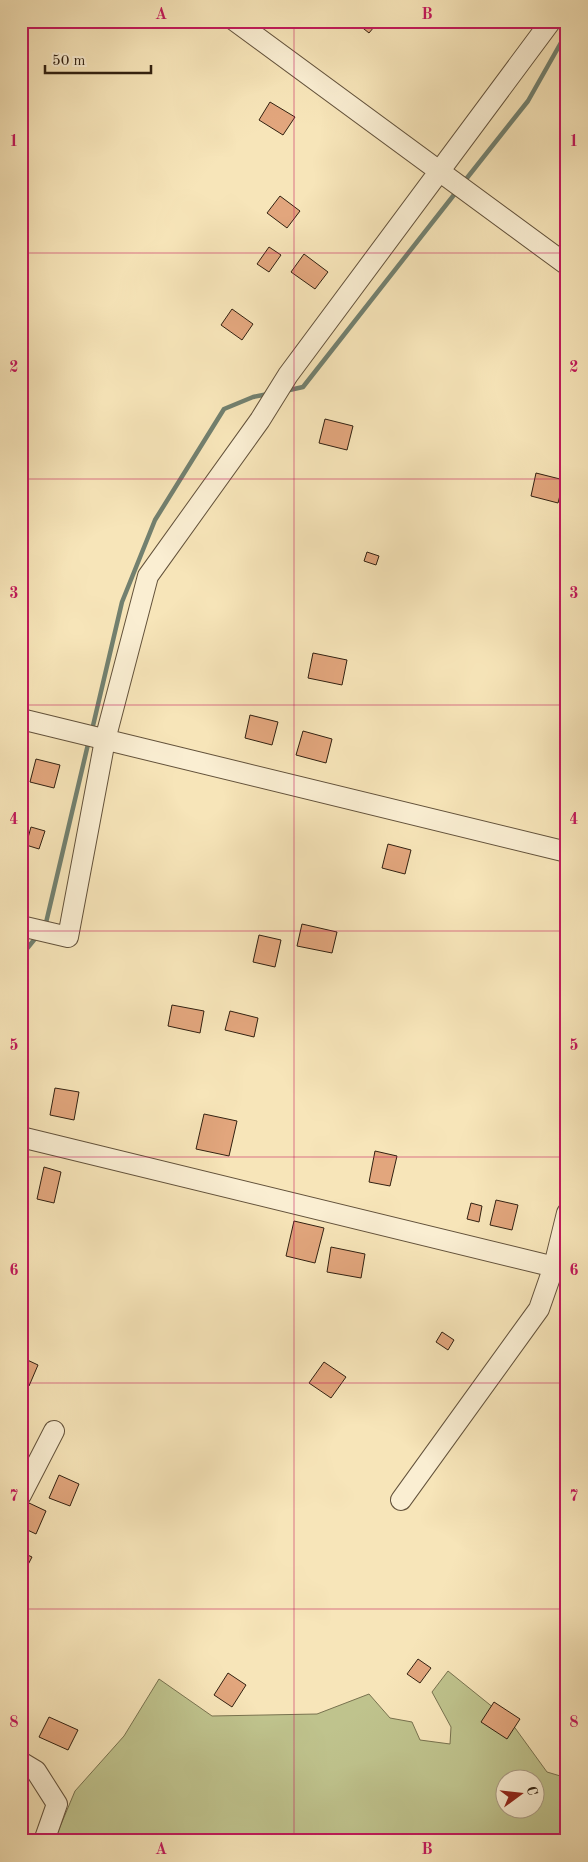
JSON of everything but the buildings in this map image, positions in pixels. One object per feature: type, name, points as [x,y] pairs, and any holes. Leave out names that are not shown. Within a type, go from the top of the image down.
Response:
[{"type":"street","points":[[235,21],[438,173],[567,266]]},
{"type":"street","points":[[21,926],[68,937],[105,740],[148,576],[260,420],[288,375],[551,21]]},
{"type":"street","points":[[21,718],[567,852]]},
{"type":"street","points":[[21,1137],[560,1268]]},
{"type":"street","points":[[401,1500],[539,1309],[560,1268],[567,1213]]},
{"type":"street","points":[[21,1495],[54,1431]]},
{"type":"street","points":[[21,1762],[36,1770],[57,1804],[44,1841]]},
{"type":"green space","points":[[448,1671],[510,1721],[546,1770],[496,1770],[496,1820],[546,1820],[546,1771],[567,1778],[567,1841],[54,1841],[75,1791],[124,1736],[159,1679],[212,1716],[317,1714],[369,1694],[390,1718],[412,1722],[420,1740],[450,1744],[451,1727],[432,1692]]},
{"type":"waterway","points":[[463,183],[528,101],[567,32]]},
{"type":"waterway","points":[[285,391],[303,387],[457,191]]},
{"type":"waterway","points":[[92,730],[122,602],[155,520],[224,409],[253,397],[268,394]]},
{"type":"waterway","points":[[45,927],[89,740]]},
{"type":"waterway","points":[[21,956],[38,935]]}]
